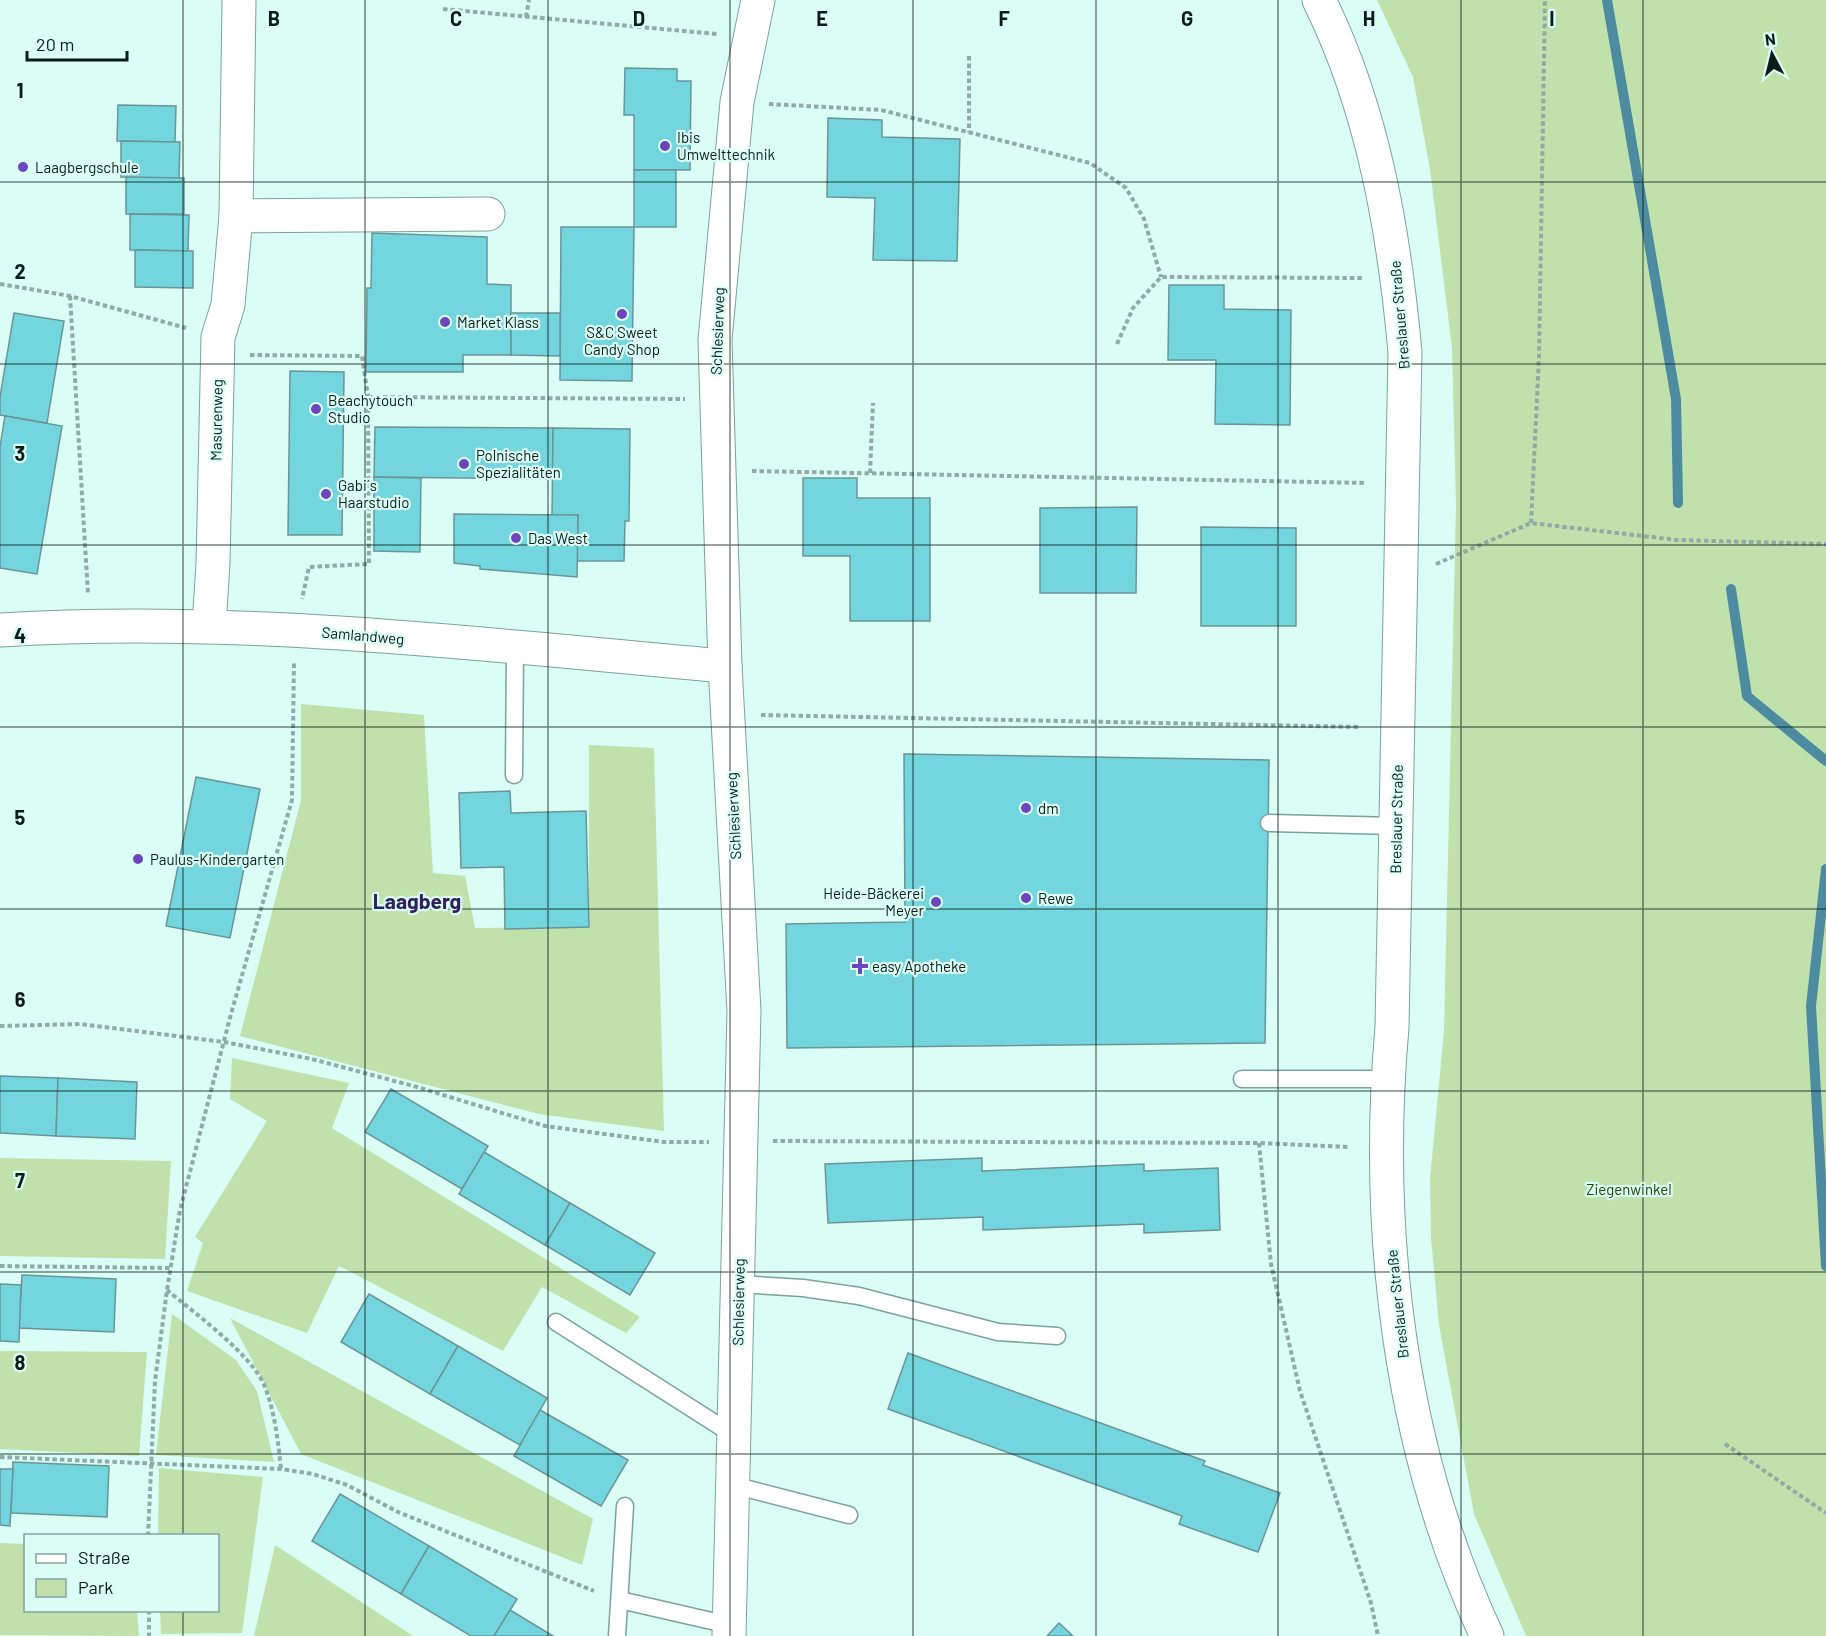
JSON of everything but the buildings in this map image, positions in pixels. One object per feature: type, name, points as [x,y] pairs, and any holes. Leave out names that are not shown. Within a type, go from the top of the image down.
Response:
[{"type":"street","name":"Masurenweg","points":[[209,626],[213,563],[218,346],[228,305],[236,216],[239,0]]},
{"type":"street","name":"Schlesierweg","points":[[729,1630],[744,1011],[725,666],[715,399],[716,328],[736,102],[758,0]]},
{"type":"street","name":"Breslauer Straße","points":[[1319,0],[1359,100],[1383,188],[1398,277],[1405,352],[1392,1027],[1387,1079],[1389,1221],[1400,1351],[1422,1456],[1467,1594],[1487,1636]]},
{"type":"street","points":[[236,216],[488,214]]},
{"type":"street","name":"Samlandweg","points":[[0,630],[209,626],[294,630],[725,666]]},
{"type":"lane","points":[[514,775],[515,648]]},
{"type":"lane","points":[[1269,823],[1396,826]]},
{"type":"lane","points":[[1242,1080],[1387,1079]]},
{"type":"lane","points":[[738,1284],[803,1288],[859,1296],[998,1332],[1056,1336]]},
{"type":"lane","points":[[556,1322],[735,1436]]},
{"type":"lane","points":[[733,1485],[849,1515]]},
{"type":"lane","points":[[617,1636],[625,1506]]},
{"type":"lane","points":[[620,1600],[729,1630]]},
{"type":"path","points":[[526,17],[529,0]]},
{"type":"path","points":[[1531,523],[1539,357],[1545,0]]},
{"type":"path","points":[[442,9],[749,37]]},
{"type":"path","points":[[969,56],[969,132]]},
{"type":"path","points":[[736,102],[881,110],[1090,163],[1126,188],[1144,219],[1161,277]]},
{"type":"path","points":[[1117,344],[1133,308],[1161,277],[1398,277]]},
{"type":"path","points":[[0,284],[70,296],[218,346],[362,356],[368,397],[369,564],[309,567],[294,630],[292,800],[224,1042],[180,1210],[155,1381],[148,1534]]},
{"type":"path","points":[[70,296],[90,628]]},
{"type":"path","points":[[368,397],[715,399]]},
{"type":"path","points":[[870,473],[873,403]]},
{"type":"path","points":[[719,471],[1366,483]]},
{"type":"path","points":[[1436,574],[1437,563],[1531,523],[1677,540],[1826,543]]},
{"type":"path","points":[[728,715],[1360,727]]},
{"type":"path","points":[[0,1026],[80,1024],[224,1042],[312,1059],[417,1087],[545,1126],[664,1142],[1259,1143],[1348,1147]]},
{"type":"path","points":[[1259,1143],[1271,1264],[1300,1390],[1371,1603],[1378,1636]]},
{"type":"path","points":[[0,1266],[170,1268]]},
{"type":"path","points":[[167,1290],[241,1354],[265,1385],[278,1434],[281,1469]]},
{"type":"path","points":[[1725,1444],[1826,1513]]},
{"type":"path","points":[[0,1457],[281,1469],[313,1474],[347,1485],[398,1512],[620,1600]]},
{"type":"path","points":[[148,1612],[149,1636]]},
{"type":"green space","name":"Ziegenwinkel","points":[[1377,0],[1826,0],[1826,1636],[1526,1636],[1474,1514],[1439,1325],[1431,1237],[1430,1179],[1444,1031],[1456,506],[1452,348],[1430,169],[1413,77]]},
{"type":"green space","points":[[301,704],[424,715],[433,873],[465,876],[475,928],[589,927],[589,745],[654,748],[664,1131],[539,1114],[240,1036],[301,800]]},
{"type":"green space","points":[[232,1058],[349,1083],[332,1128],[640,1317],[626,1333],[542,1287],[503,1351],[339,1266],[307,1333],[187,1291],[203,1243],[195,1237],[267,1121],[230,1099]]},
{"type":"green space","points":[[0,1158],[171,1161],[165,1259],[0,1256]]},
{"type":"green space","points":[[172,1314],[236,1360],[257,1391],[274,1462],[156,1455]]},
{"type":"green space","points":[[230,1318],[593,1519],[582,1565],[301,1454]]},
{"type":"green space","points":[[0,1351],[147,1352],[139,1456],[0,1449]]},
{"type":"green space","points":[[159,1468],[263,1477],[242,1633],[161,1634],[160,1612],[219,1612],[219,1534],[158,1534]]},
{"type":"green space","points":[[0,1543],[24,1544],[24,1612],[137,1612],[139,1636],[0,1635]]},
{"type":"green space","points":[[275,1545],[413,1636],[254,1636]]},
{"type":"waterway","points":[[1607,0],[1676,399],[1678,503]]},
{"type":"waterway","points":[[1731,589],[1747,696],[1826,761]]},
{"type":"waterway","points":[[1826,869],[1811,1006],[1826,1266]]},
{"type":"place","name":"Ibis Umwelttechnik","points":[[665,146]]},
{"type":"place","name":"Laagbergschule","points":[[23,167]]},
{"type":"place","name":"S&C Sweet Candy Shop","points":[[622,314]]},
{"type":"place","name":"Market Klass","points":[[445,322]]},
{"type":"place","name":"Beachytouch Studio","points":[[316,409]]},
{"type":"place","name":"Polnische Spezialitäten","points":[[464,464]]},
{"type":"place","name":"Gabi´s Haarstudio","points":[[326,494]]},
{"type":"place","name":"Das West","points":[[516,538]]},
{"type":"place","name":"dm","points":[[1026,808]]},
{"type":"place","name":"Paulus-Kindergarten","points":[[138,859]]},
{"type":"place","name":"Rewe","points":[[1026,898]]},
{"type":"place","name":"Heide-Bäckerei Meyer","points":[[936,902]]},
{"type":"place","name":"easy Apotheke","points":[[860,966]]},
{"type":"district","name":"Laagberg","points":[[417,900]]}]
